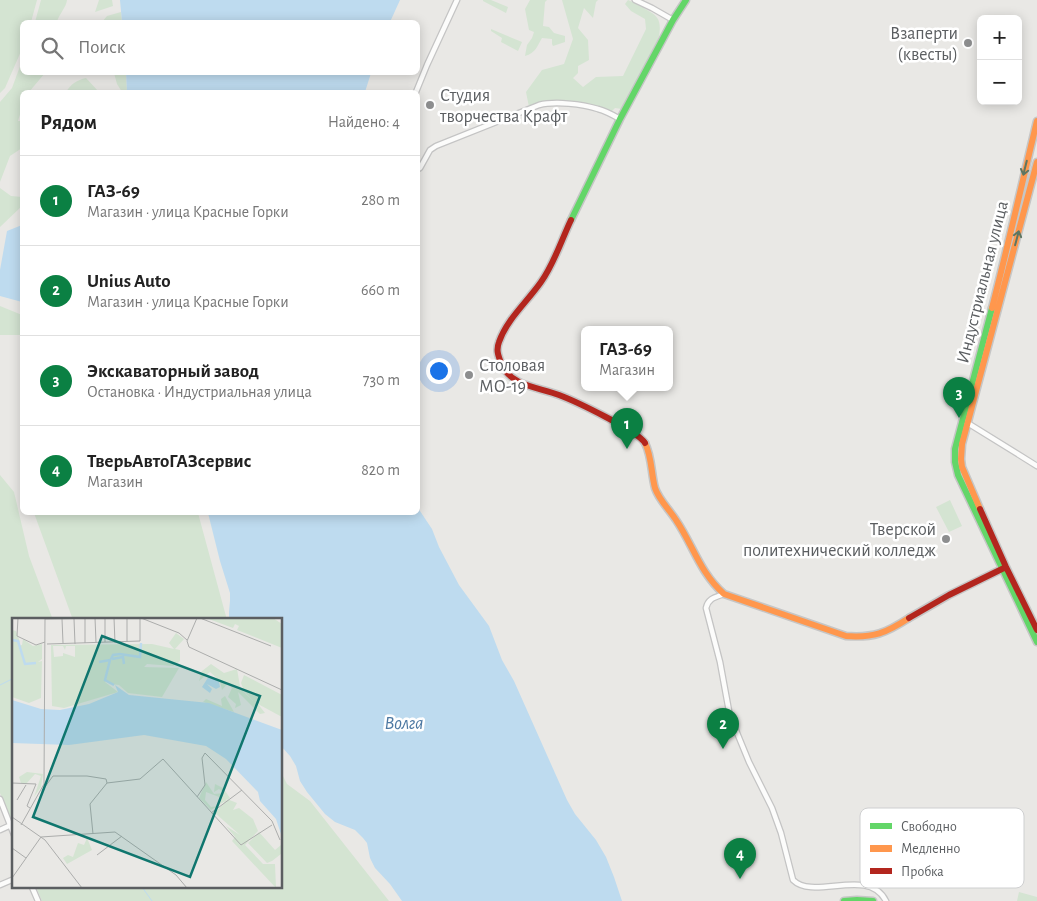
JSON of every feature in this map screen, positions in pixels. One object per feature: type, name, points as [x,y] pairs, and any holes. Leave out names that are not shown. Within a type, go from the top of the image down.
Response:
[{"type":"street","points":[[417,90],[457,0]]},
{"type":"street","points":[[634,0],[673,20]]},
{"type":"street","points":[[686,0],[673,20],[620,119],[542,282],[508,324],[499,342],[497,353],[502,368],[514,380],[574,400],[629,429],[644,440],[649,451],[655,487],[659,497],[677,521],[707,576],[724,594],[846,636],[863,637],[889,631],[934,602],[1004,568]]},
{"type":"street","points":[[420,168],[430,150],[436,146],[547,103],[598,108],[620,119]]},
{"type":"street","name":"Индустриальная улица","points":[[1037,121],[1034,143],[1010,231],[965,422],[960,452],[962,469],[1037,642]]},
{"type":"street","name":"Индустриальная улица","points":[[965,422],[1037,162]]},
{"type":"street","points":[[965,422],[1037,466]]},
{"type":"street","name":"Индустриальная улица","points":[[1004,568],[1037,630]]},
{"type":"street","points":[[724,594],[712,599],[707,603],[706,608],[720,662],[729,710],[749,762],[775,815],[793,880],[799,888],[811,892],[860,887]]},
{"type":"street","points":[[0,799],[12,828]]},
{"type":"street","points":[[0,830],[11,825]]},
{"type":"street","points":[[0,885],[12,881]]},
{"type":"street","points":[[32,888],[38,901]]},
{"type":"street","points":[[871,888],[879,892],[886,901]]},
{"type":"street","points":[[844,901],[873,901]]},
{"type":"green space","points":[[0,0],[37,0],[32,20],[20,20],[20,54],[5,88],[0,93]]},
{"type":"green space","points":[[41,0],[67,0],[58,20],[36,20]]},
{"type":"green space","points":[[99,0],[112,0],[113,6],[95,12]]},
{"type":"green space","points":[[491,0],[508,7],[506,13],[483,1]]},
{"type":"green space","points":[[530,0],[547,0],[545,2],[543,26],[549,27],[554,33],[565,36],[565,42],[553,46],[552,39],[542,38],[534,51],[525,56],[527,45],[534,32],[529,30],[525,9]]},
{"type":"green space","points":[[562,0],[598,0],[593,18],[584,8],[578,28],[588,40],[589,60],[578,66],[578,73],[573,78],[583,87],[596,77],[623,76],[646,29],[645,19],[631,11],[625,4],[628,0],[651,13],[659,20],[659,37],[622,109],[615,108],[611,112],[580,105],[529,107],[526,92],[542,70],[564,64],[573,39]]},
{"type":"green space","points":[[121,12],[122,20],[104,20],[107,16]]},
{"type":"green space","points":[[491,29],[522,42],[518,51],[501,42],[502,38],[491,31]]},
{"type":"green space","points":[[20,66],[20,75],[43,75],[31,90],[20,90],[20,114],[18,121],[20,121],[20,149],[10,156],[0,182],[0,102],[12,88]]},
{"type":"green space","points":[[115,75],[126,75],[127,90],[121,90]]},
{"type":"green space","points":[[86,78],[97,90],[68,90],[80,80]]},
{"type":"green space","points":[[0,188],[11,196],[20,197],[20,208],[0,227]]},
{"type":"green space","points":[[0,306],[20,314],[20,335],[0,335]]},
{"type":"green space","points":[[0,475],[14,492],[29,556],[52,618],[12,618],[12,824],[0,793]]},
{"type":"green space","points":[[950,500],[962,526],[949,532],[936,507]]},
{"type":"green space","points":[[35,515],[199,515],[226,618],[72,618]]},
{"type":"green space","points":[[282,774],[287,784],[310,801],[389,901],[42,901],[36,888],[282,888]]},
{"type":"green space","points":[[1019,892],[1037,897],[1037,901],[1017,901]]},
{"type":"water","points":[[120,0],[400,0],[391,20],[122,20]]},
{"type":"water","points":[[126,75],[370,75],[366,90],[127,90]]},
{"type":"water","points":[[20,226],[20,301],[0,296],[0,270],[7,231]]},
{"type":"water","name":"Волга","points":[[420,511],[432,529],[439,547],[459,585],[489,626],[502,660],[514,681],[567,800],[606,857],[622,901],[402,901],[375,868],[370,858],[367,843],[363,838],[355,830],[335,822],[325,814],[300,781],[296,766],[282,747],[282,618],[229,618],[230,593],[208,515],[420,515]]},
{"type":"waterway","points":[[0,685],[12,679]]},
{"type":"waterway","points":[[143,888],[152,901]]},
{"type":"traffic: fast","points":[[571,220],[620,119],[673,20],[686,0]]},
{"type":"traffic: fast","points":[[992,308],[955,449],[955,462],[958,475],[1037,642]]},
{"type":"traffic: fast","points":[[844,901],[873,901]]},
{"type":"traffic: slow","points":[[992,308],[1037,121]]},
{"type":"traffic: slow","points":[[980,509],[962,467],[962,444],[1037,162]]},
{"type":"traffic: slow","points":[[645,443],[657,492],[682,529],[709,577],[724,594],[846,636],[872,635],[909,618]]},
{"type":"traffic: jam","points":[[571,220],[546,275],[507,326],[499,342],[499,357],[506,371],[518,382],[559,395],[591,410],[631,431],[645,443]]},
{"type":"traffic: jam","points":[[980,509],[1037,630]]},
{"type":"traffic: jam","points":[[909,618],[949,595],[1006,567]]},
{"type":"place","name":"Взаперти (квесты)","points":[[968,43]]},
{"type":"place","name":"Студия творчества Крафт","points":[[430,105]]},
{"type":"place","name":"Столовая МО-19","points":[[469,375]]},
{"type":"place","name":"Экскаваторный завод","points":[[959,418]]},
{"type":"place","name":"ГАЗ-69","points":[[627,449]]},
{"type":"place","name":"Тверской политехнический колледж","points":[[946,539]]},
{"type":"place","name":"Unius Auto","points":[[723,749]]},
{"type":"place","name":"ТверьАвтоГАЗсервис","points":[[740,879]]}]
